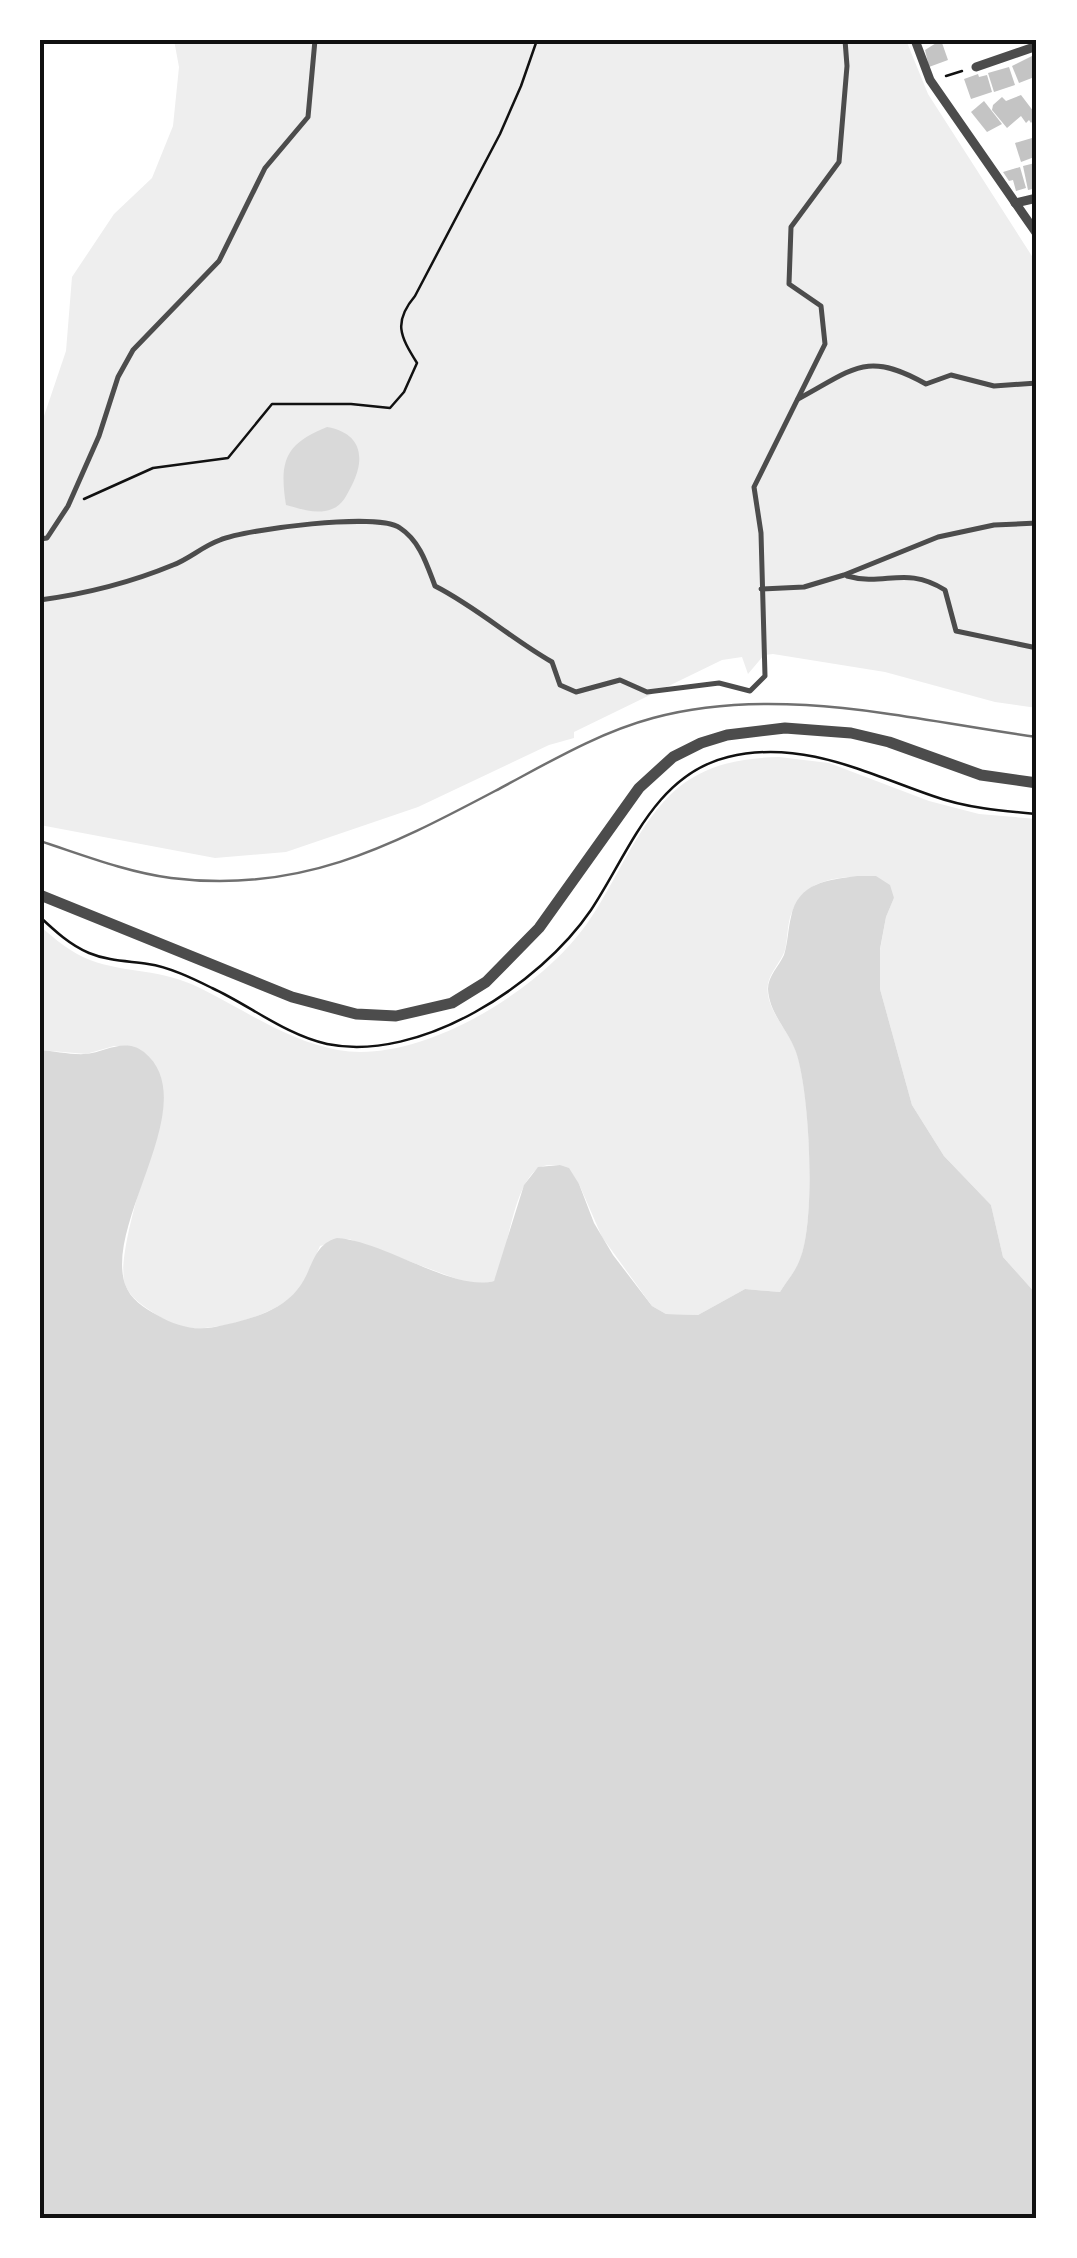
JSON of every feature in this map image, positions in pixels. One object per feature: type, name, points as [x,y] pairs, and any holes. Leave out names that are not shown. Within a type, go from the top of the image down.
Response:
[{"type":"street","points":[[915,40],[930,80],[1037,234]]},
{"type":"street","points":[[976,67],[1037,46]]},
{"type":"street","points":[[1015,203],[1037,198]]},
{"type":"street","points":[[40,896],[292,997],[356,1014],[396,1016],[452,1003],[495,974],[539,928],[639,788],[673,757],[701,743],[784,728],[851,733],[890,742],[981,775],[1037,783]]},
{"type":"lane","points":[[40,539],[46,538],[68,506],[118,376],[133,350],[219,261],[265,168],[308,116],[315,40]]},
{"type":"lane","points":[[40,600],[73,596],[174,565],[221,539],[305,524],[374,522],[399,526],[420,549],[435,586],[476,607],[511,638],[552,662],[560,685],[576,692],[620,680],[646,692],[719,683],[750,691],[764,676],[766,635],[761,533],[754,487],[825,344],[820,306],[788,284],[791,227],[839,162],[848,66],[845,40]]},
{"type":"lane","points":[[796,400],[858,367],[881,364],[926,384],[950,376],[994,386],[1037,383]]},
{"type":"lane","points":[[761,589],[804,587],[844,576],[938,537],[994,525],[1037,522]]},
{"type":"lane","points":[[844,576],[866,582],[901,575],[930,580],[945,590],[956,632],[1037,648]]},
{"type":"path","points":[[68,506],[153,468],[228,458],[272,404],[390,408],[404,392],[417,363],[402,338],[402,311],[415,296],[500,134],[537,40]]},
{"type":"path","points":[[930,80],[976,67]]},
{"type":"path","points":[[40,918],[87,952],[119,962],[161,967],[209,986],[314,1040],[373,1048],[427,1035],[452,1023],[544,962],[590,910],[639,828],[662,798],[693,772],[718,760],[752,753],[803,754],[860,767],[935,797],[998,811],[1037,814]]},
{"type":"shaded area","points":[[174,40],[906,40],[928,94],[1037,264],[1037,708],[995,702],[885,672],[773,654],[764,655],[748,674],[742,657],[722,660],[574,732],[574,738],[549,745],[418,807],[286,852],[215,858],[40,825],[42,422],[66,351],[72,277],[114,214],[152,178],[173,126],[179,67]]},
{"type":"shaded area","points":[[327,427],[347,435],[358,448],[359,465],[352,485],[342,502],[326,511],[286,505],[284,477],[288,456],[302,440]]},
{"type":"shaded area","points":[[779,757],[829,763],[929,801],[979,814],[1037,819],[1037,1295],[1003,1257],[991,1205],[944,1156],[912,1105],[880,989],[880,950],[894,898],[876,877],[863,877],[827,881],[806,891],[798,900],[790,916],[785,950],[768,984],[770,1002],[794,1045],[802,1073],[809,1157],[805,1241],[798,1264],[780,1292],[745,1289],[698,1315],[666,1314],[652,1306],[602,1237],[579,1184],[560,1165],[554,1165],[537,1169],[522,1191],[494,1281],[477,1285],[465,1282],[349,1239],[320,1246],[295,1294],[272,1310],[240,1322],[207,1328],[179,1326],[131,1295],[123,1270],[125,1250],[162,1112],[130,1046],[86,1054],[40,1050],[40,926],[83,957],[185,982],[319,1046],[370,1052],[405,1046],[475,1018],[508,998],[565,950],[597,908],[651,817],[679,787],[726,764]]},
{"type":"shaded area","points":[[876,876],[890,885],[894,898],[880,949],[880,989],[912,1105],[944,1156],[991,1205],[1003,1257],[1037,1295],[1037,2218],[40,2218],[40,1050],[86,1054],[130,1046],[144,1052],[160,1074],[164,1100],[159,1131],[122,1258],[130,1294],[171,1322],[207,1328],[249,1319],[281,1305],[302,1283],[322,1247],[337,1238],[356,1241],[459,1279],[494,1281],[524,1185],[538,1167],[560,1165],[569,1168],[613,1255],[652,1306],[666,1314],[698,1315],[745,1289],[780,1292],[800,1259],[809,1187],[805,1096],[796,1052],[772,1006],[768,984],[784,955],[791,917],[800,896],[816,885]]},
{"type":"building","points":[[941,40],[948,60],[929,67],[925,50]]},
{"type":"building","points":[[1032,56],[1037,76],[1019,83],[1012,66]]},
{"type":"building","points":[[1009,67],[1015,85],[994,92],[988,73]]},
{"type":"building","points":[[987,75],[992,92],[971,99],[964,79]]},
{"type":"building","points":[[1021,95],[1037,116],[1026,123],[1021,116],[1007,128],[992,110],[993,105],[1002,97],[1006,101]]},
{"type":"building","points":[[984,101],[1002,124],[987,132],[971,112]]},
{"type":"building","points":[[1032,138],[1037,156],[1021,162],[1015,143]]},
{"type":"building","points":[[1035,163],[1037,188],[1028,190],[1023,166]]},
{"type":"building","points":[[1020,167],[1026,188],[1016,191],[1013,180],[1009,181],[1003,172]]},
{"type":"tram line","points":[[40,841],[121,867],[171,878],[217,881],[301,873],[379,848],[417,831],[612,732],[700,708],[748,704],[845,708],[1037,737]]}]
